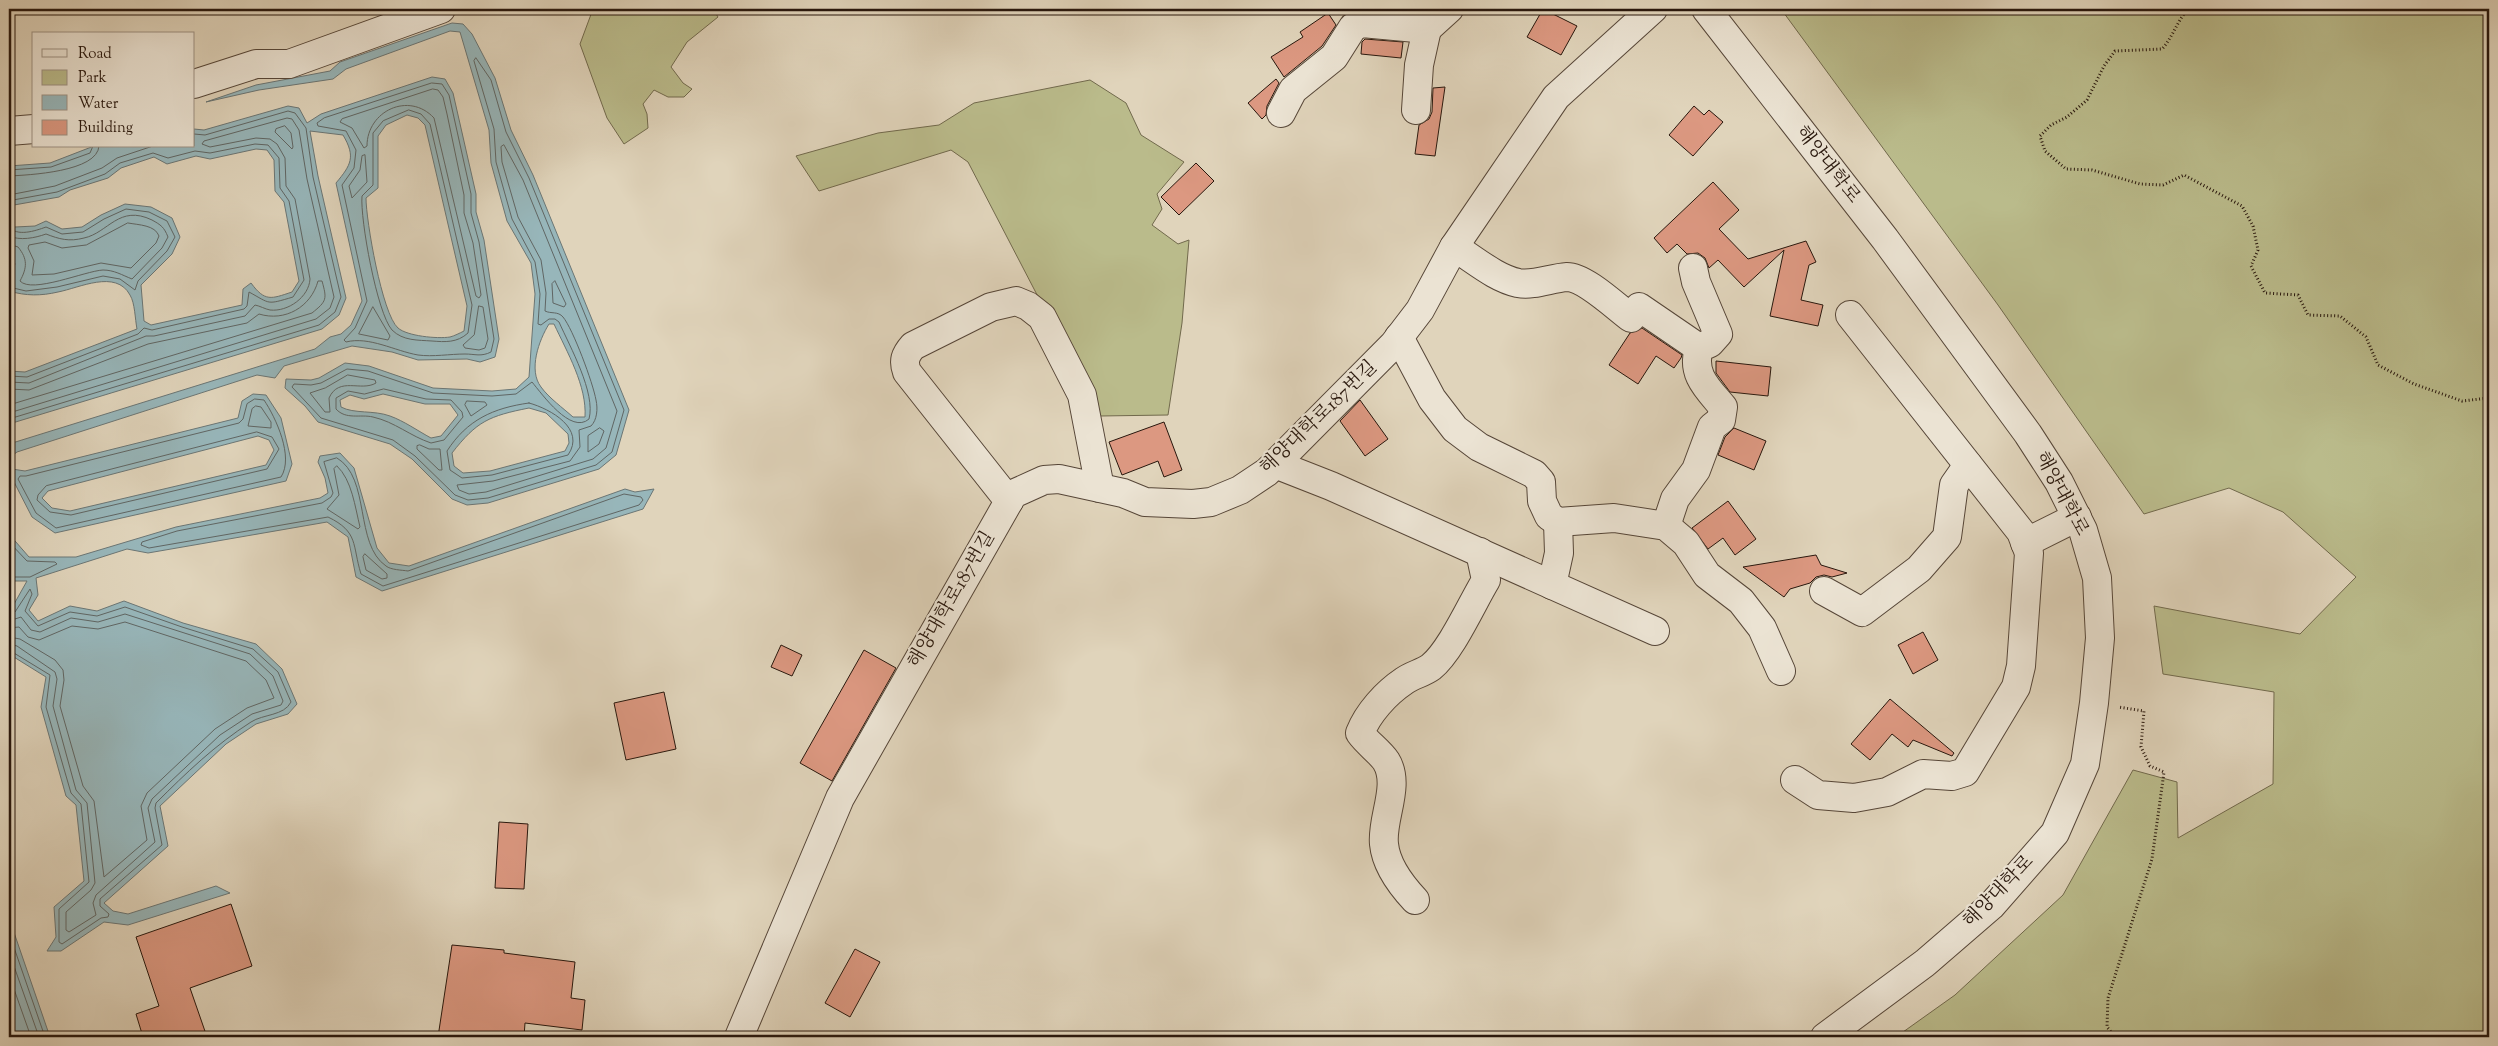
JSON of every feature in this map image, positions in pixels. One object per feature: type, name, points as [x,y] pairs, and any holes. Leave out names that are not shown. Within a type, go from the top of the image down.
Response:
[{"type":"street","points":[[195,84],[256,64],[289,64],[441,9]]},
{"type":"street","points":[[1416,110],[1419,65],[1427,29],[1449,9]]},
{"type":"street","name":"해양대학로187번길","points":[[739,1037],[840,798],[1013,494],[1044,480],[1059,479],[1123,493],[1145,502],[1194,504],[1211,502],[1240,490],[1275,464],[1399,337],[1420,310],[1454,247],[1556,97],[1653,9]]},
{"type":"street","name":"해양대학로","points":[[1706,9],[1885,239],[2016,418],[2059,482],[2077,517],[2083,530],[2097,578],[2100,638],[2094,703],[2085,764],[2055,833],[1991,906],[1925,963],[1825,1037]]},
{"type":"street","points":[[1281,113],[1293,90],[1334,57],[1353,27],[1362,23],[1427,29]]},
{"type":"street","points":[[9,131],[32,129]]},
{"type":"street","points":[[1454,247],[1500,276],[1518,283],[1541,282],[1569,277],[1589,286],[1631,318],[1639,308],[1699,348]]},
{"type":"street","points":[[1693,268],[1696,282],[1718,334],[1710,343],[1699,348]]},
{"type":"street","points":[[1009,501],[908,372],[904,363],[907,353],[913,346],[991,307],[1016,301],[1028,306],[1042,317],[1082,395],[1100,488]]},
{"type":"street","points":[[1795,780],[1818,795],[1854,798],[1887,792],[1923,774],[1952,776],[1965,772],[2016,687],[2021,666],[2030,554],[2021,532],[1850,315]]},
{"type":"street","points":[[1399,337],[1432,400],[1455,429],[1479,447],[1534,474],[1541,482],[1542,501],[1549,516],[1558,522],[1614,518],[1666,526],[1686,543],[1707,574],[1741,601],[1762,628],[1781,671]]},
{"type":"street","points":[[1666,526],[1675,500],[1696,470],[1712,426],[1721,420],[1723,407],[1698,378],[1696,359],[1699,348]]},
{"type":"street","points":[[1275,464],[1331,486],[1655,631]]},
{"type":"street","points":[[1824,592],[1862,612],[1919,569],[1946,537],[1954,485],[1968,465]]},
{"type":"street","points":[[2025,543],[2077,517]]},
{"type":"street","points":[[1552,585],[1559,553],[1558,522]]},
{"type":"street","points":[[1415,900],[1392,870],[1384,844],[1390,778],[1386,761],[1366,742],[1360,733],[1364,722],[1386,696],[1404,680],[1431,668],[1444,653],[1486,580],[1480,552]]},
{"type":"path","points":[[2188,9],[2181,17],[2170,41],[2162,49],[2115,51],[2104,66],[2087,100],[2067,117],[2051,125],[2040,136],[2045,151],[2066,169],[2092,170],[2140,184],[2163,184],[2184,175],[2242,206],[2253,226],[2258,250],[2251,266],[2265,293],[2298,295],[2308,315],[2340,316],[2366,337],[2378,365],[2414,384],[2462,401],[2489,398]]},
{"type":"path","points":[[2094,703],[2144,711],[2141,747],[2150,766],[2164,772],[2152,859],[2108,998],[2107,1027],[2115,1037]]},
{"type":"green space","points":[[593,9],[713,9],[718,17],[687,42],[671,67],[683,83],[692,89],[684,97],[668,97],[654,90],[643,104],[647,114],[648,128],[624,144],[607,118],[580,44]]},
{"type":"green space","points":[[1781,9],[2489,9],[2489,1037],[1896,1037],[1955,995],[2063,895],[2133,770],[2177,782],[2178,838],[2273,784],[2274,692],[2163,674],[2154,606],[2300,634],[2356,577],[2283,512],[2229,488],[2144,514],[1998,305]]},
{"type":"green space","points":[[1090,80],[1126,103],[1141,135],[1184,162],[1157,194],[1162,209],[1152,225],[1178,244],[1189,240],[1182,323],[1168,415],[1100,416],[968,162],[951,150],[819,191],[796,156],[878,133],[939,125],[974,103]]},
{"type":"water","points":[[452,23],[463,24],[472,34],[495,78],[511,130],[533,175],[629,410],[616,455],[599,469],[488,503],[467,505],[452,499],[412,459],[390,444],[318,422],[305,406],[285,388],[286,379],[311,380],[319,378],[345,363],[369,366],[433,388],[492,391],[516,389],[529,377],[535,294],[531,263],[507,221],[491,163],[489,130],[460,32],[450,31],[346,69],[333,79],[259,90],[206,102],[256,85],[330,71],[340,62]],"holes":[[[549,324],[554,324],[575,369],[583,393],[585,417],[573,417],[548,395],[537,380],[535,372],[536,355]],[[383,394],[425,404],[450,404],[458,415],[441,436],[431,438],[390,416],[352,411],[341,407],[340,400],[350,395],[364,399]],[[529,408],[546,413],[568,434],[569,443],[565,451],[490,471],[463,473],[454,466],[452,453],[461,442],[477,427],[494,417]]]},
{"type":"water","points":[[432,77],[445,79],[453,93],[476,194],[476,212],[484,240],[499,339],[495,357],[480,362],[467,359],[418,360],[392,352],[352,346],[284,366],[275,378],[257,375],[17,452],[9,458],[9,444],[315,349],[330,337],[341,334],[351,325],[362,301],[336,183],[348,166],[350,149],[343,135],[310,131],[318,176],[346,298],[339,315],[322,329],[9,424],[9,371],[25,372],[137,329],[132,298],[124,287],[116,283],[97,282],[40,295],[27,295],[9,291],[9,273],[15,264],[10,248],[9,219],[15,227],[35,226],[46,221],[62,229],[82,227],[101,215],[125,204],[151,207],[172,218],[180,237],[172,254],[141,285],[144,321],[151,325],[242,305],[243,289],[251,283],[260,293],[273,297],[292,292],[299,281],[284,202],[275,191],[274,160],[267,150],[256,149],[210,159],[196,156],[167,164],[154,157],[121,168],[108,178],[70,190],[59,197],[14,205],[9,210],[9,166],[50,163],[89,148],[195,148],[195,129],[204,130],[288,106],[299,108],[307,123],[321,114]],"holes":[[[407,115],[418,118],[425,125],[467,306],[464,331],[450,337],[423,336],[408,333],[398,328],[386,305],[376,266],[369,226],[366,198],[378,188],[378,136],[386,125]]]},
{"type":"water","points":[[253,394],[266,395],[281,418],[292,464],[286,481],[55,533],[32,517],[13,480],[9,482],[9,464],[12,469],[25,471],[238,418],[242,401]],"holes":[[[258,436],[269,440],[274,450],[266,465],[70,511],[52,508],[42,498],[48,491]]]},
{"type":"water","points":[[340,453],[354,468],[377,548],[389,563],[409,566],[625,489],[635,492],[654,489],[643,509],[382,591],[356,577],[348,537],[327,522],[148,553],[127,549],[36,578],[38,595],[29,610],[38,621],[70,606],[97,611],[124,601],[183,623],[256,644],[282,669],[297,704],[288,714],[256,724],[226,744],[160,806],[168,846],[104,903],[113,911],[128,914],[216,886],[230,893],[128,925],[104,922],[61,951],[47,951],[56,937],[54,907],[84,881],[76,805],[66,796],[41,707],[46,677],[9,654],[9,613],[27,581],[11,581],[9,583],[9,534],[29,557],[76,557],[176,527],[320,498],[328,493],[325,478],[318,462],[320,456]]},
{"type":"water","points":[[9,918],[50,1037],[9,1037]]},
{"type":"building","points":[[1543,9],[1577,26],[1561,55],[1527,37]]},
{"type":"building","points":[[1328,13],[1336,25],[1322,46],[1284,77],[1271,57],[1303,37],[1300,32]]},
{"type":"building","points":[[1365,39],[1403,42],[1401,58],[1361,54],[1362,42]]},
{"type":"building","points":[[1276,79],[1279,83],[1267,106],[1266,115],[1262,119],[1248,103]]},
{"type":"building","points":[[1445,87],[1435,156],[1415,154],[1419,125],[1429,119],[1432,112],[1433,88]]},
{"type":"building","points":[[1694,106],[1704,115],[1709,110],[1723,122],[1693,156],[1669,135]]},
{"type":"building","points":[[1196,163],[1214,181],[1179,215],[1161,197]]},
{"type":"building","points":[[1713,182],[1739,210],[1719,229],[1748,259],[1806,241],[1816,262],[1809,265],[1801,300],[1823,305],[1818,326],[1770,316],[1784,250],[1744,287],[1718,260],[1709,268],[1705,258],[1698,253],[1687,254],[1677,244],[1667,253],[1654,238]]},
{"type":"building","points":[[1642,328],[1682,355],[1674,368],[1656,356],[1638,384],[1609,365],[1630,333]]},
{"type":"building","points":[[1716,361],[1771,367],[1768,396],[1730,392],[1716,373]]},
{"type":"building","points":[[1360,400],[1388,439],[1365,456],[1340,421]]},
{"type":"building","points":[[1164,422],[1182,470],[1164,477],[1158,461],[1122,475],[1109,442]]},
{"type":"building","points":[[1734,428],[1766,441],[1754,470],[1718,455],[1725,437]]},
{"type":"building","points":[[1728,501],[1756,539],[1735,555],[1723,538],[1708,549],[1692,528]]},
{"type":"building","points":[[1816,555],[1821,565],[1847,573],[1832,577],[1824,575],[1816,577],[1810,583],[1790,589],[1784,597],[1743,567]]},
{"type":"building","points":[[1923,632],[1938,660],[1913,674],[1898,645]]},
{"type":"building","points":[[781,645],[802,655],[792,676],[771,667]]},
{"type":"building","points":[[864,650],[896,668],[832,781],[800,763]]},
{"type":"building","points":[[664,692],[676,749],[626,760],[614,703]]},
{"type":"building","points":[[1890,699],[1954,753],[1952,756],[1913,740],[1908,747],[1892,734],[1870,760],[1851,744]]},
{"type":"building","points":[[499,822],[528,824],[524,889],[495,888]]},
{"type":"building","points":[[231,904],[252,966],[190,988],[207,1037],[143,1037],[136,1014],[159,1006],[136,937]]},
{"type":"building","points":[[452,945],[504,950],[504,953],[575,962],[571,998],[585,1000],[582,1030],[525,1023],[524,1037],[438,1037]]},
{"type":"building","points":[[855,949],[880,962],[850,1017],[825,1003]]}]
